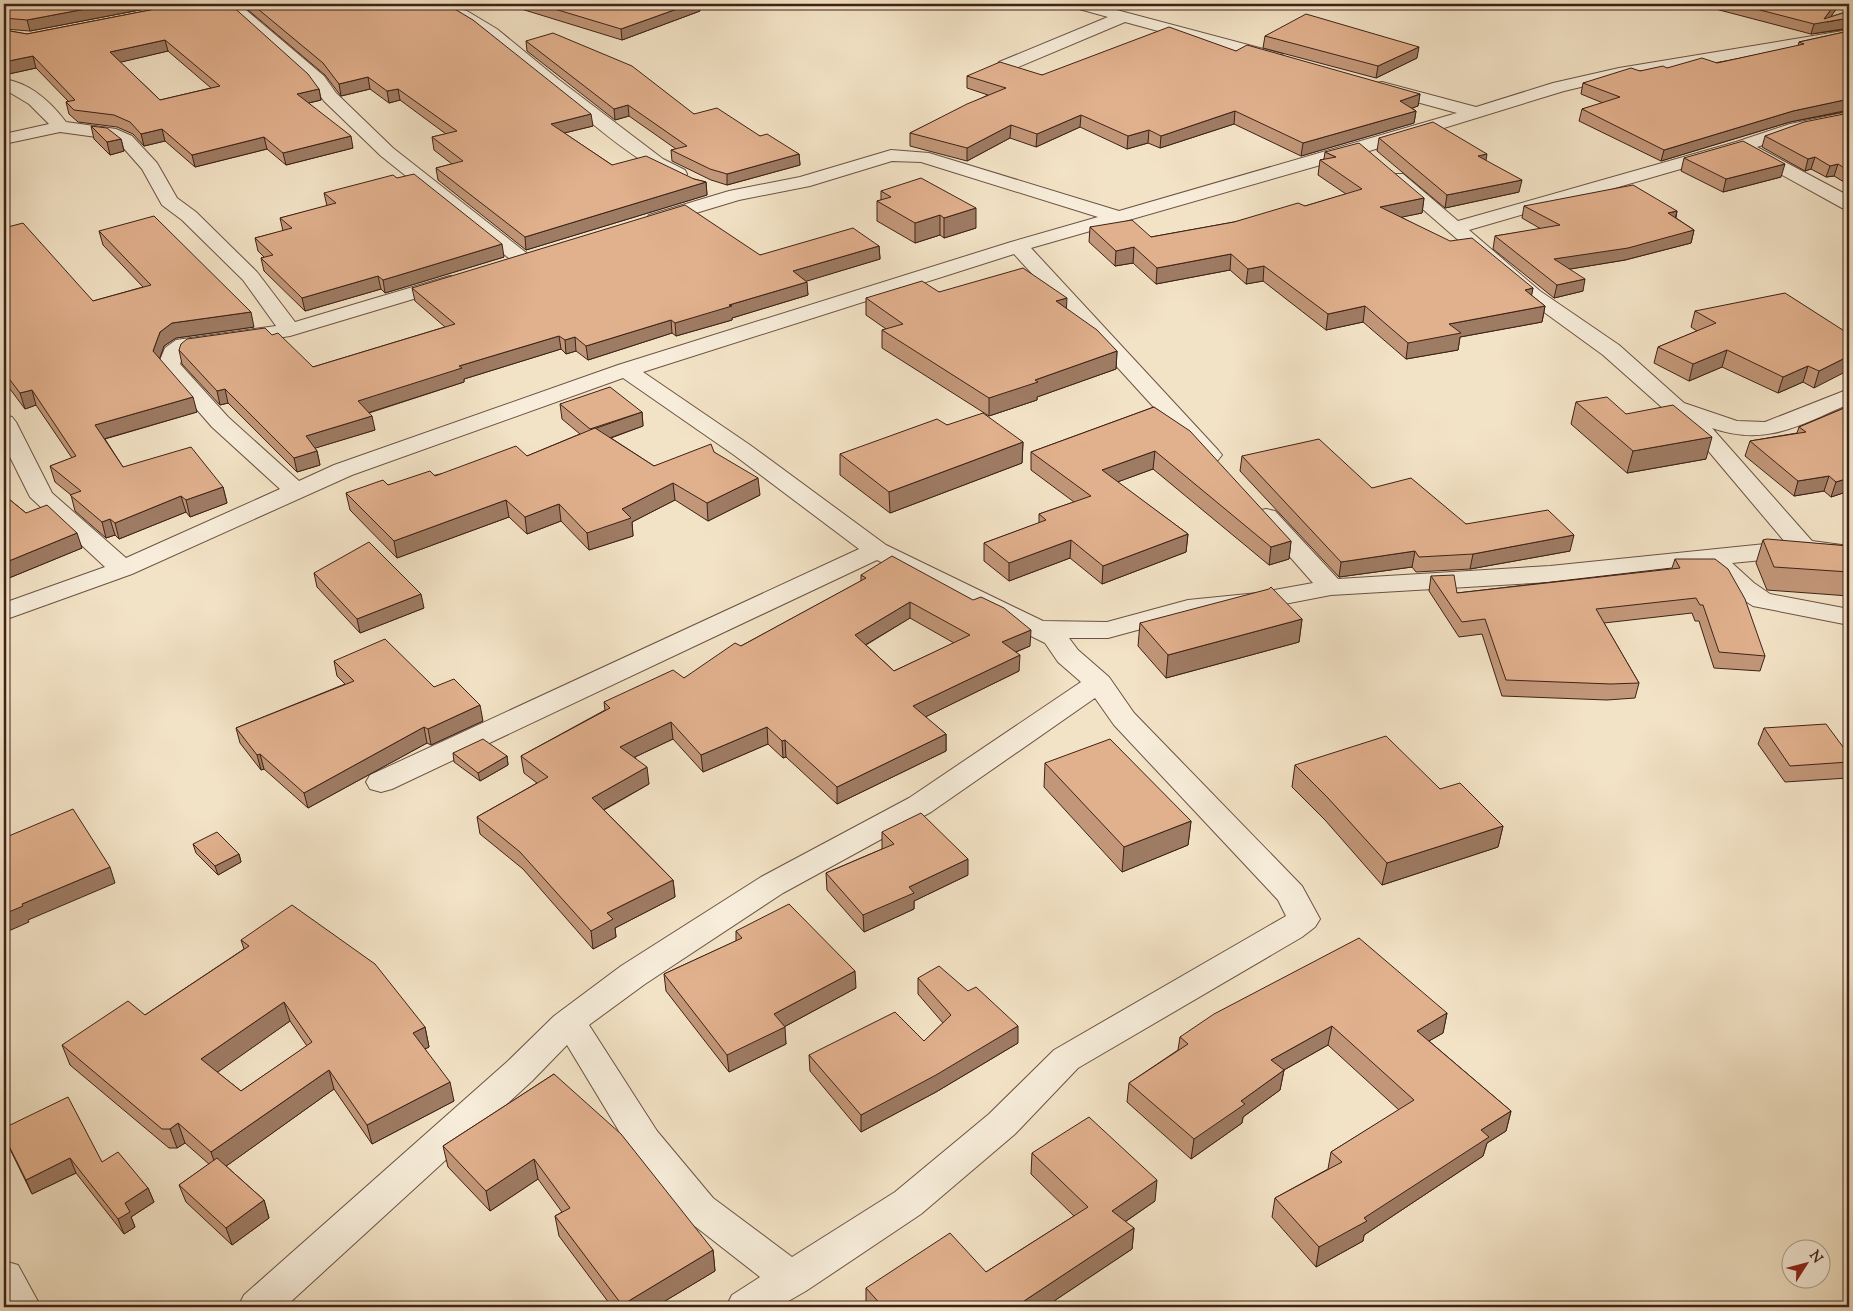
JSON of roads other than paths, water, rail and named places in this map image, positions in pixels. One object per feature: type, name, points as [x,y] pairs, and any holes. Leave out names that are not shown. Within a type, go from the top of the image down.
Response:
[{"type":"street","points":[[230,4],[302,64],[318,80],[330,97],[387,152],[522,260]]},
{"type":"street","points":[[427,4],[461,14],[491,32],[552,83],[656,163],[699,184],[736,195]]},
{"type":"street","points":[[1077,4],[1294,63]]},
{"type":"street","points":[[1005,66],[1123,16]]},
{"type":"street","points":[[4,612],[123,569],[343,470],[626,370],[1018,246],[1360,148],[1559,87],[1619,73],[1848,36]]},
{"type":"street","points":[[1370,83],[1475,112]]},
{"type":"street","points":[[4,84],[18,88],[45,108],[52,114],[60,127]]},
{"type":"street","points":[[1454,228],[1742,146],[1796,128],[1849,117]]},
{"type":"street","points":[[4,139],[60,127],[116,134],[126,140],[150,168],[169,201],[189,216],[250,276],[290,330]]},
{"type":"street","points":[[1742,146],[1849,204]]},
{"type":"street","points":[[1360,148],[1533,295],[1611,350],[1673,405],[1713,442],[1804,548]]},
{"type":"street","points":[[643,223],[736,195],[804,182],[891,156],[905,155],[923,157],[1119,218]]},
{"type":"street","points":[[1018,246],[1225,471]]},
{"type":"street","points":[[296,491],[220,422],[170,365],[173,353],[184,345],[290,330],[466,276]]},
{"type":"street","points":[[626,370],[742,450],[877,550],[1055,637],[1068,656],[1099,683],[1124,719],[1291,894],[1304,919],[1291,929],[1066,1059],[1002,1124],[908,1203],[746,1307]]},
{"type":"street","points":[[1673,405],[1736,428],[1756,430],[1782,424],[1849,396]]},
{"type":"street","points":[[4,422],[42,497],[123,569]]},
{"type":"street","points":[[1713,442],[1736,428]]},
{"type":"street","points":[[1251,500],[1331,588]]},
{"type":"street","points":[[1038,629],[1108,630],[1188,608],[1258,601],[1331,588],[1550,574],[1804,548],[1849,554]]},
{"type":"street","points":[[381,782],[877,550]]},
{"type":"street","points":[[1707,559],[1729,572],[1745,590],[1762,600],[1849,617]]},
{"type":"street","points":[[258,1307],[520,1071],[566,1025],[633,975],[772,885],[920,805],[1099,683]]},
{"type":"street","points":[[566,1025],[580,1037],[644,1141],[700,1209],[792,1279]]},
{"type":"street","points":[[4,1277],[20,1307]]}]
